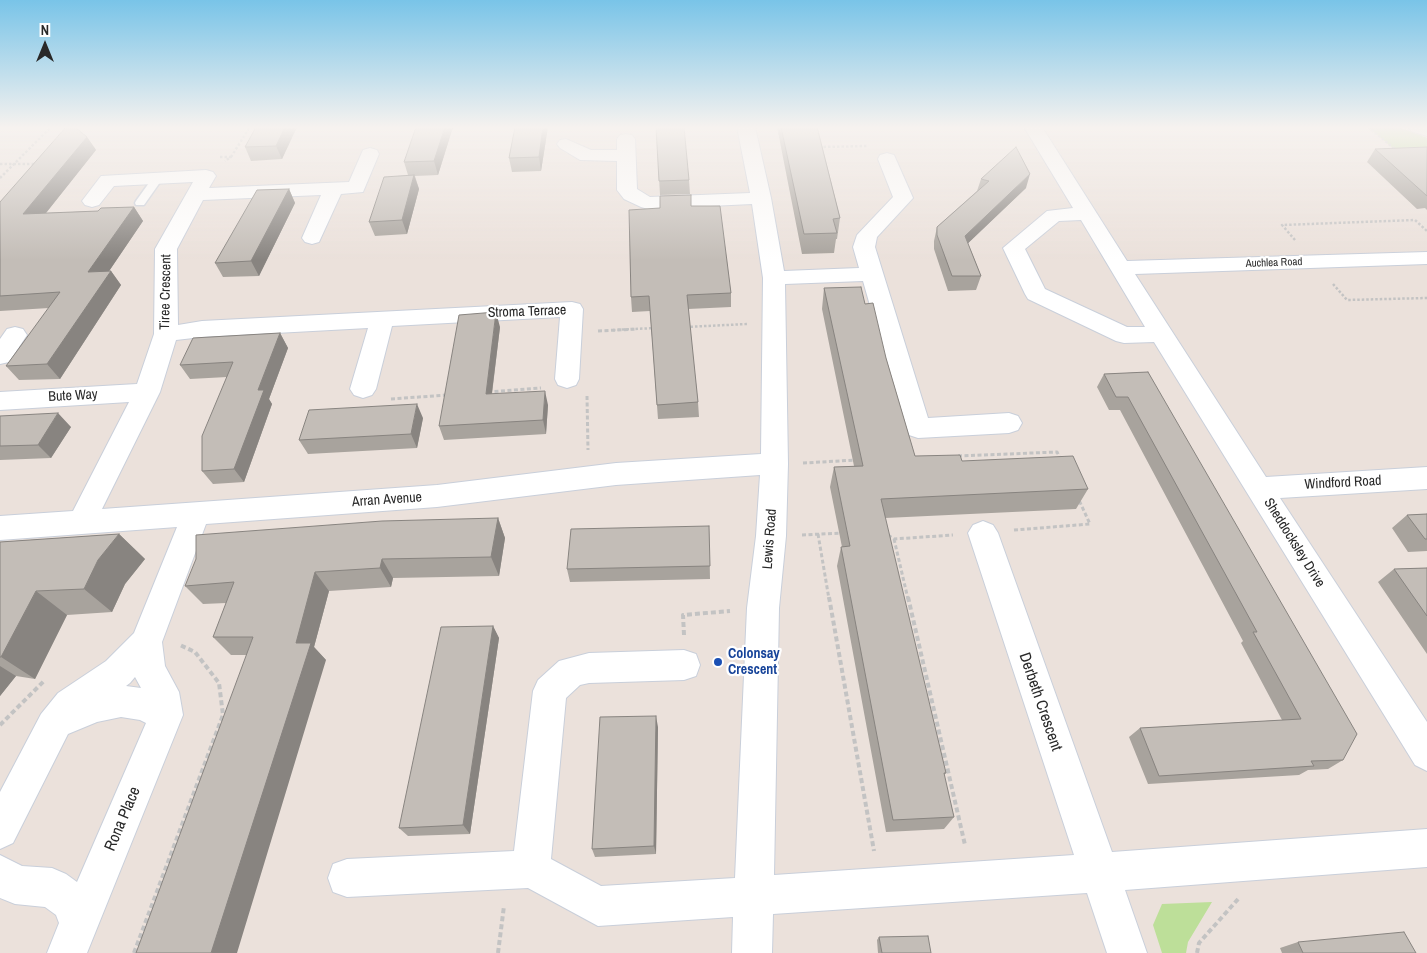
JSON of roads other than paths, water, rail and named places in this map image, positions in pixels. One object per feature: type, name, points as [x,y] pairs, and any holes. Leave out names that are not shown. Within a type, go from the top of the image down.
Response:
[{"type":"street","points":[[196,194],[356,188],[363,171]]},
{"type":"street","points":[[627,171],[627,190],[631,196],[648,203],[761,198]]},
{"type":"street","name":"Lewis Road","points":[[752,953],[763,608],[771,536],[774,464],[774,278],[755,171]]},
{"type":"street","points":[[892,171],[903,198],[867,235],[864,247],[918,428],[1009,423]]},
{"type":"street","name":"Sheddocksley Drive","points":[[1061,171],[1258,488],[1427,753]]},
{"type":"street","name":"Tiree Crescent","points":[[81,523],[147,392],[166,334],[166,250],[206,176],[108,180],[92,200]]},
{"type":"street","points":[[312,238],[334,189]]},
{"type":"street","points":[[1087,214],[1054,215],[1014,248],[1036,294],[1124,335],[1161,334]]},
{"type":"street","name":"Auchlea Road","points":[[1121,268],[1427,258]]},
{"type":"street","points":[[774,278],[871,274]]},
{"type":"street","name":"Stroma Terrace","points":[[166,334],[202,328],[572,309],[570,332],[557,384]]},
{"type":"street","points":[[363,389],[382,319]]},
{"type":"street","name":"Bute Way","points":[[0,400],[147,392]]},
{"type":"street","name":"Arran Avenue","points":[[0,528],[436,496],[588,478],[774,464]]},
{"type":"street","name":"Windford Road","points":[[1258,488],[1427,478]]},
{"type":"street","points":[[0,830],[53,726],[70,705],[118,672],[146,642],[196,514]]},
{"type":"street","name":"Derbeth Crescent","points":[[982,533],[1127,953]]},
{"type":"street","points":[[146,642],[149,670],[162,692],[166,716]]},
{"type":"street","points":[[520,870],[550,691],[571,672],[589,668],[684,665]]},
{"type":"street","points":[[53,726],[93,707],[121,702],[142,704],[166,716]]},
{"type":"street","name":"Rona Place","points":[[73,938],[166,716]]},
{"type":"street","points":[[348,878],[520,870],[598,906],[974,882],[1427,848]]},
{"type":"street","name":"Rona Place","points":[[0,874],[15,885],[52,888],[71,902],[73,938]]},
{"type":"lane","points":[[140,203],[158,178]]},
{"type":"place","name":"Colonsay Crescent","points":[[718,662]]}]
